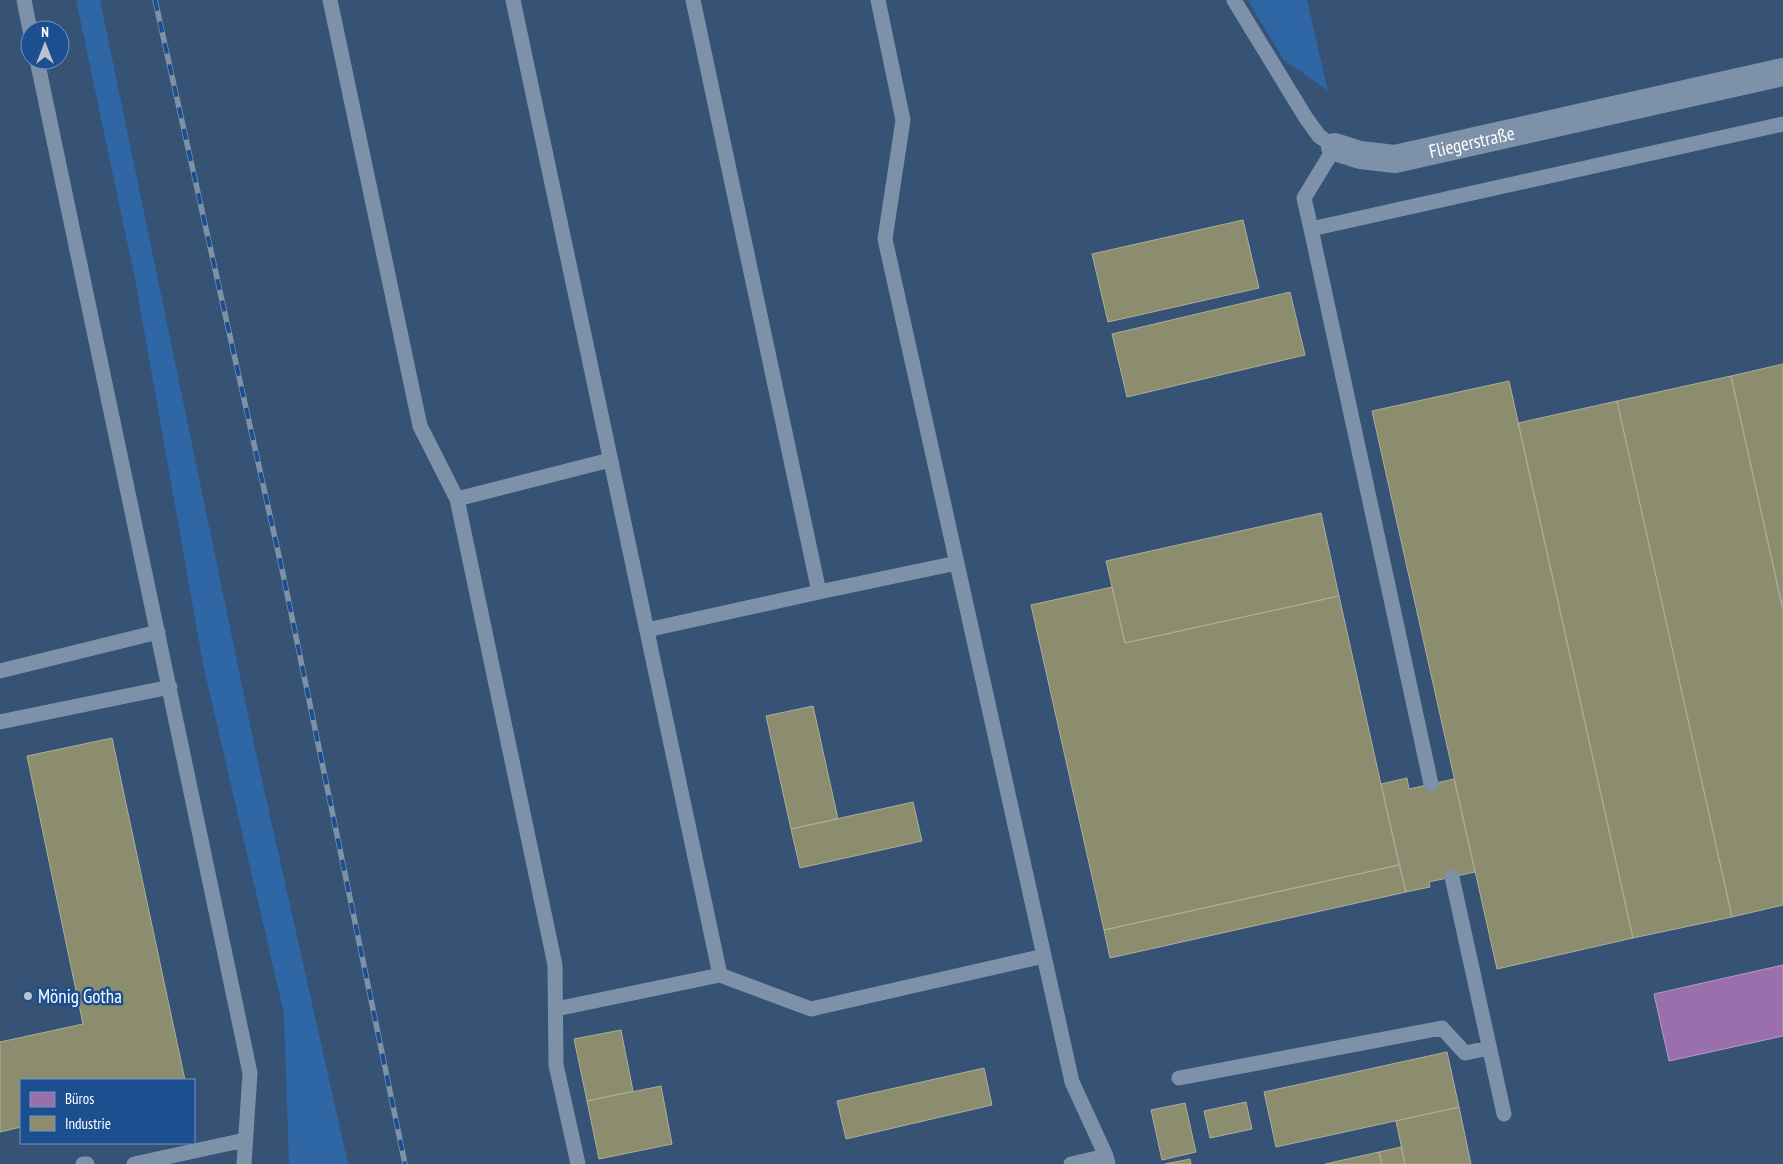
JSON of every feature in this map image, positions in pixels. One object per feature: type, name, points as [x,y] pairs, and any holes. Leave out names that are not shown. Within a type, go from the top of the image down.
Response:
[{"type":"street","name":"Fliegerstraße","points":[[1335,147],[1360,155],[1395,159],[1783,72]]},
{"type":"lane","points":[[24,0],[28,20]]},
{"type":"lane","points":[[330,0],[420,426],[457,499],[555,965],[556,1065],[578,1164]]},
{"type":"lane","points":[[513,0],[720,976]]},
{"type":"lane","points":[[694,0],[818,592]]},
{"type":"lane","points":[[878,0],[903,120],[886,238],[1072,1082],[1107,1160],[1071,1164]]},
{"type":"lane","name":"Fliegerstraße","points":[[1234,0],[1306,118],[1319,136],[1335,147]]},
{"type":"lane","points":[[39,70],[250,1073],[244,1164]]},
{"type":"lane","points":[[1311,229],[1783,124]]},
{"type":"lane","points":[[1335,147],[1304,198],[1431,784]]},
{"type":"lane","points":[[457,499],[610,460]]},
{"type":"lane","points":[[646,630],[957,563]]},
{"type":"lane","points":[[0,671],[158,632]]},
{"type":"lane","points":[[0,722],[170,687]]},
{"type":"lane","points":[[1452,876],[1504,1114]]},
{"type":"lane","points":[[556,1009],[720,976],[811,1010],[1044,956]]},
{"type":"lane","points":[[1179,1078],[1442,1028],[1466,1052],[1489,1048]]},
{"type":"lane","points":[[134,1164],[245,1140]]},
{"type":"shaded area","points":[[76,0],[100,0],[256,753],[348,1164],[289,1164],[284,1014],[203,664],[135,279]]},
{"type":"shaded area","points":[[1248,0],[1307,0],[1328,91],[1283,59]]},
{"type":"building: Büros","points":[[1783,965],[1783,1036],[1669,1061],[1654,994]]},
{"type":"building: Industrie","points":[[1243,220],[1259,288],[1108,322],[1092,254]]},
{"type":"building: Industrie","points":[[1290,292],[1305,355],[1127,397],[1112,334]]},
{"type":"building: Industrie","points":[[1783,364],[1783,610],[1731,376]]},
{"type":"building: Industrie","points":[[1731,376],[1783,610],[1783,905],[1732,917],[1617,401]]},
{"type":"building: Industrie","points":[[1509,381],[1633,938],[1497,969],[1372,411]]},
{"type":"building: Industrie","points":[[1617,401],[1732,917],[1633,938],[1518,423]]},
{"type":"building: Industrie","points":[[1321,513],[1339,596],[1125,643],[1106,561]]},
{"type":"building: Industrie","points":[[1112,587],[1125,643],[1339,596],[1399,865],[1104,930],[1031,605]]},
{"type":"building: Industrie","points":[[813,706],[838,819],[791,829],[766,716]]},
{"type":"building: Industrie","points":[[112,738],[185,1079],[20,1079],[20,1127],[0,1132],[0,1042],[83,1024],[27,756]]},
{"type":"building: Industrie","points":[[1407,778],[1409,789],[1454,779],[1475,872],[1429,882],[1430,887],[1406,892],[1381,784]]},
{"type":"building: Industrie","points":[[913,802],[922,841],[800,868],[791,829]]},
{"type":"building: Industrie","points":[[1399,865],[1406,892],[1110,958],[1104,930]]},
{"type":"building: Industrie","points":[[621,1030],[633,1091],[587,1101],[574,1039]]},
{"type":"building: Industrie","points":[[1447,1052],[1459,1107],[1276,1147],[1264,1092]]},
{"type":"building: Industrie","points":[[984,1068],[992,1105],[846,1139],[837,1101]]},
{"type":"building: Industrie","points":[[661,1086],[672,1144],[599,1159],[587,1101]]},
{"type":"building: Industrie","points":[[1246,1102],[1252,1129],[1210,1138],[1204,1111]]},
{"type":"building: Industrie","points":[[1185,1103],[1196,1152],[1162,1160],[1151,1110]]},
{"type":"building: Industrie","points":[[1459,1107],[1471,1164],[1405,1164],[1396,1121]]},
{"type":"building: Industrie","points":[[1401,1147],[1405,1164],[1382,1164],[1379,1152]]},
{"type":"building: Industrie","points":[[1379,1152],[1382,1164],[1325,1164]]},
{"type":"building: Industrie","points":[[1190,1159],[1191,1164],[1165,1164]]},
{"type":"railway","points":[[155,0],[283,574],[405,1164]]},
{"type":"place","name":"Mönig Gotha","points":[[28,996]]}]
